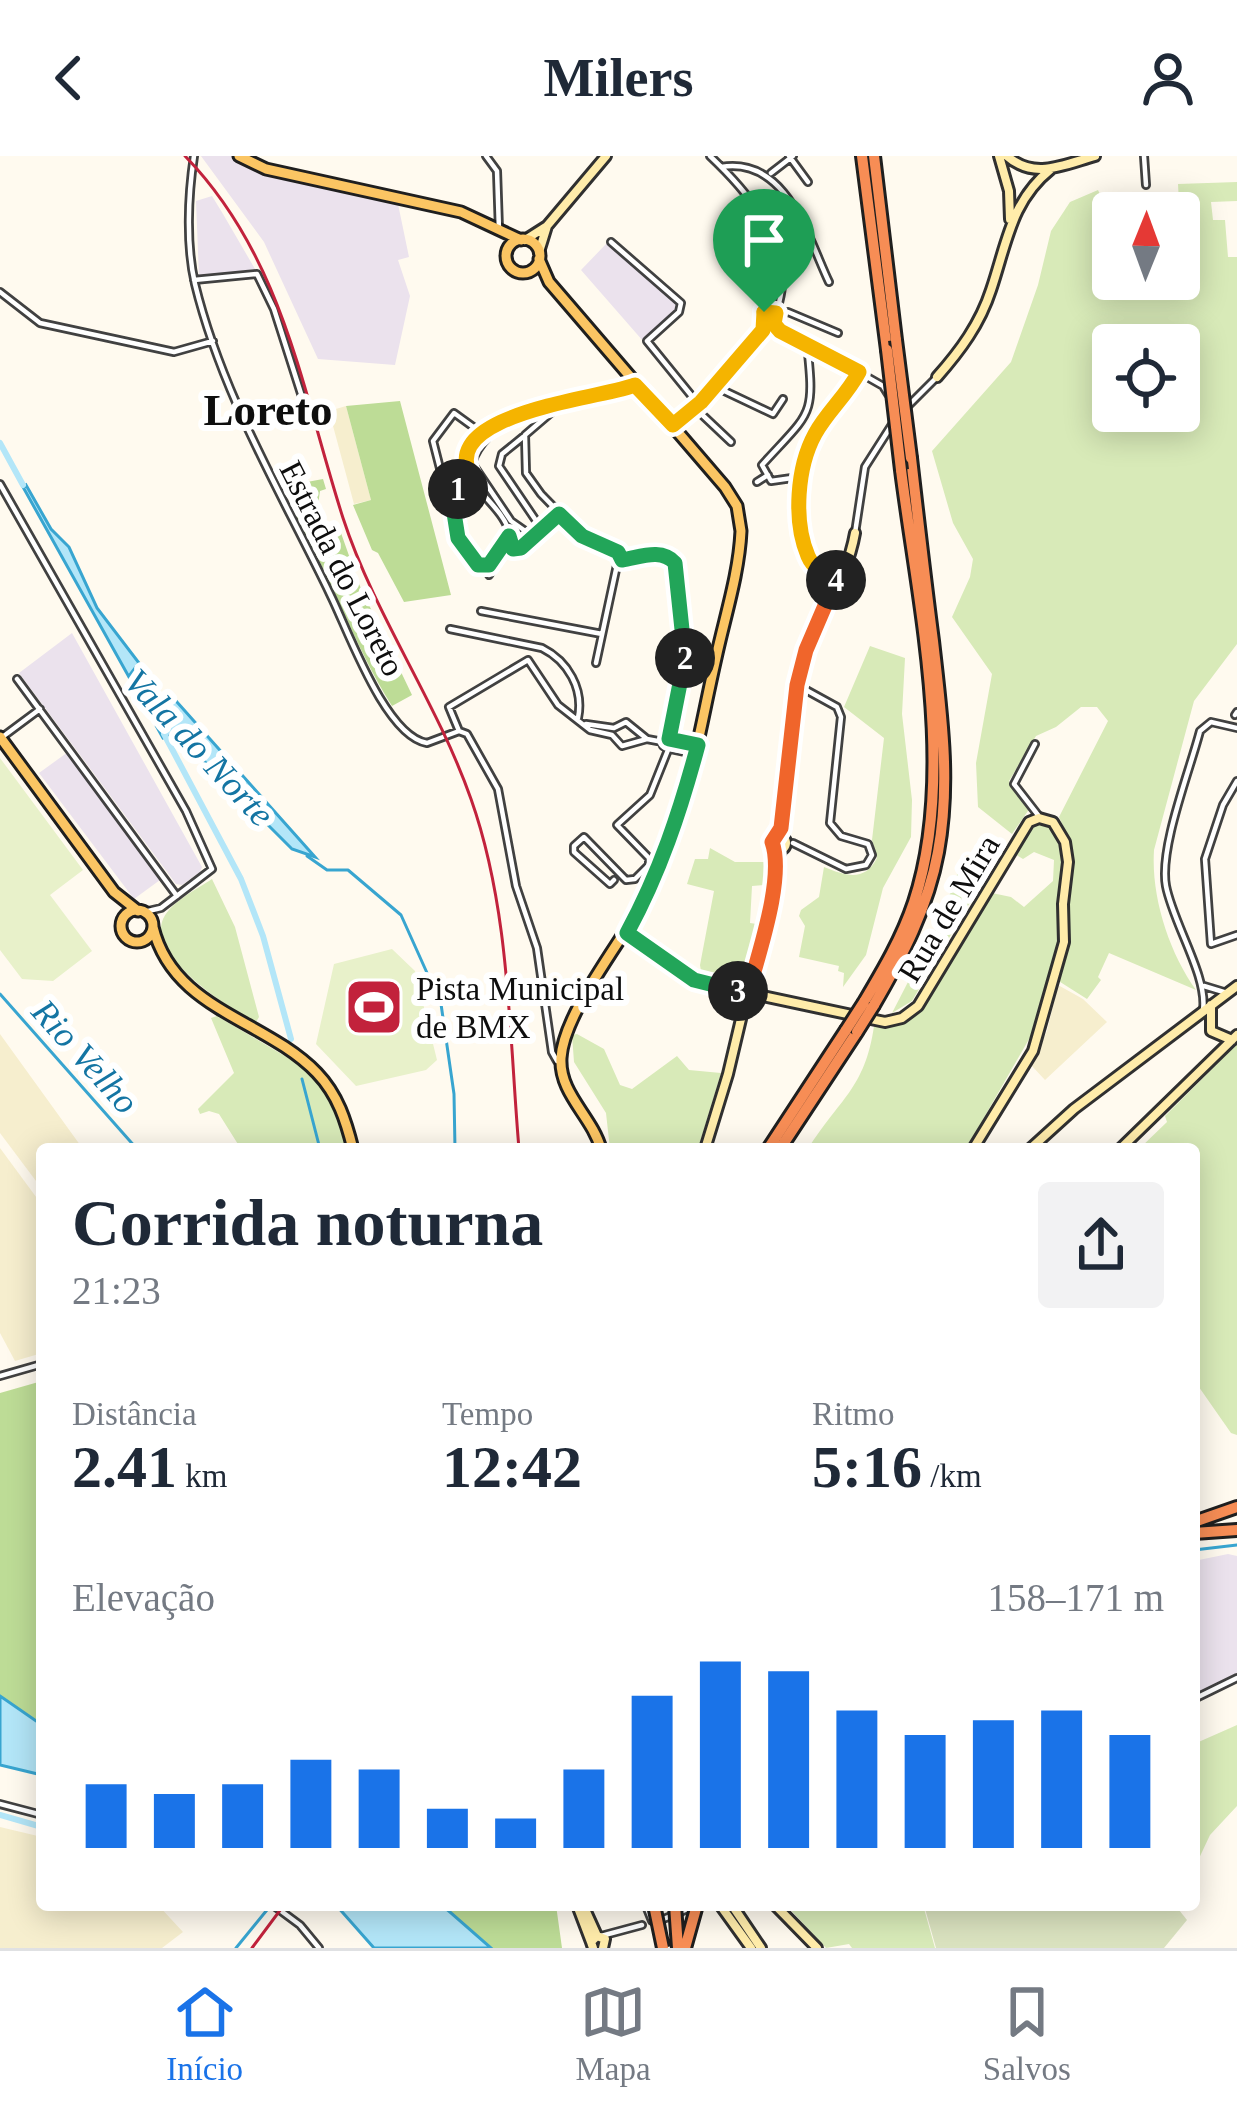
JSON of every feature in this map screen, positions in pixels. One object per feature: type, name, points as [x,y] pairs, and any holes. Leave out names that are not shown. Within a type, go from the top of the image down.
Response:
[{"type":"highway","points":[[784,1143],[901,959],[938,854],[944,801],[941,713],[910,458],[862,156]]},
{"type":"highway","points":[[869,1003],[914,902],[927,852],[933,800],[931,714],[901,470],[874,156]]},
{"type":"highway","points":[[771,1143],[851,1031]]},
{"type":"highway","points":[[1200,1520],[1237,1507]]},
{"type":"highway","points":[[1200,1533],[1237,1530]]},
{"type":"highway","points":[[651,1911],[664,1948]]},
{"type":"highway","points":[[683,1948],[687,1911]]},
{"type":"highway","points":[[683,1948],[687,1911]]},
{"type":"main road","points":[[239,156],[266,169],[460,212],[523,240],[539,255],[549,282],[618,379],[635,385],[733,499],[741,531],[696,750],[671,840],[654,883],[577,1012],[563,1046],[566,1086],[599,1143]]},
{"type":"main road","points":[[496,229],[509,267],[549,282]]},
{"type":"main road","points":[[506,254],[511,244],[523,240]]},
{"type":"main road","points":[[520,273],[533,270],[539,255]]},
{"type":"main road","points":[[0,738],[114,892],[153,926],[165,959]]},
{"type":"main road","points":[[114,892],[123,934],[165,959],[204,1001],[305,1063],[340,1107],[351,1143]]},
{"type":"main road","points":[[123,920],[141,912]]},
{"type":"main road","points":[[136,942],[149,936],[153,926]]},
{"type":"street","name":"Estrada do Loreto","points":[[194,156],[194,280],[241,418],[331,595],[357,657],[405,734],[427,743],[459,731]]},
{"type":"street","points":[[486,156],[497,171],[496,229]]},
{"type":"street","points":[[523,240],[548,226],[605,156]]},
{"type":"street","points":[[710,156],[763,218],[777,257],[781,298],[774,324]]},
{"type":"street","points":[[1003,156],[1025,169],[1035,184]]},
{"type":"street","points":[[1003,156],[1010,221]]},
{"type":"street","points":[[1008,185],[1010,172],[1052,169],[1094,156]]},
{"type":"street","points":[[1144,156],[1146,184]]},
{"type":"street","points":[[771,173],[790,157],[808,182]]},
{"type":"street","points":[[721,167],[746,166],[771,173],[792,201],[829,283]]},
{"type":"street","points":[[736,182],[746,166]]},
{"type":"street","points":[[707,1143],[748,993],[781,843],[797,685],[806,650],[851,555],[865,467],[900,415],[963,346],[982,312],[1010,221],[1024,196],[1052,169]]},
{"type":"street","points":[[1008,185],[1024,196]]},
{"type":"street","points":[[539,255],[548,226]]},
{"type":"street","points":[[611,242],[681,303],[679,312],[647,341],[731,442]]},
{"type":"street","points":[[194,280],[251,273],[260,277],[304,403]]},
{"type":"street","points":[[0,292],[40,323],[174,352],[213,341]]},
{"type":"street","points":[[765,324],[762,317],[781,298]]},
{"type":"street","points":[[767,310],[788,312],[838,332]]},
{"type":"street","points":[[765,324],[774,324],[884,386],[900,415]]},
{"type":"street","points":[[673,425],[716,387],[765,324]]},
{"type":"street","points":[[801,477],[771,481],[762,465],[811,404],[807,344]]},
{"type":"street","points":[[838,582],[808,558],[800,508],[801,477],[814,435],[859,372]]},
{"type":"street","points":[[513,549],[465,463],[467,453],[499,420],[560,404],[618,379],[635,385]]},
{"type":"street","points":[[716,387],[773,414],[783,399]]},
{"type":"street","points":[[541,528],[499,466],[502,454],[560,404]]},
{"type":"street","points":[[483,434],[454,413],[433,441],[441,478],[451,494],[458,538],[473,560],[489,565],[509,536]]},
{"type":"street","points":[[520,415],[501,424],[472,463],[515,527],[531,535]]},
{"type":"street","points":[[525,435],[526,473],[582,536],[618,552],[622,560]]},
{"type":"street","points":[[757,482],[768,475]]},
{"type":"street","points":[[451,494],[474,480]]},
{"type":"street","points":[[473,560],[464,537],[458,494],[474,480]]},
{"type":"street","points":[[0,484],[185,811],[212,869],[161,908],[141,912]]},
{"type":"street","points":[[489,574],[503,554],[521,548],[559,514]]},
{"type":"street","points":[[596,663],[617,565],[622,560],[663,554],[675,563],[685,664],[669,749],[650,795],[617,825],[649,858],[649,866],[630,881],[584,837],[574,846],[574,852],[602,880],[610,884],[614,880]]},
{"type":"street","points":[[482,611],[602,634]]},
{"type":"street","points":[[450,629],[542,647],[555,654],[579,688],[578,718]]},
{"type":"street","points":[[561,1064],[554,1058],[537,948],[516,886],[497,785],[467,734],[459,731],[449,707],[528,660],[558,705],[586,724],[613,731],[622,746],[647,739],[668,740],[696,750]]},
{"type":"street","points":[[17,680],[178,896]]},
{"type":"street","points":[[781,843],[846,869],[866,865],[872,855],[868,844],[841,836],[830,823],[842,717],[837,707],[797,685]]},
{"type":"street","points":[[0,738],[40,709]]},
{"type":"street","points":[[613,731],[623,722],[630,723],[647,739]]},
{"type":"street","points":[[1126,1143],[1234,1038],[1210,1031],[1204,986],[1177,925],[1165,881],[1165,857],[1201,730],[1211,722],[1237,728]]},
{"type":"street","points":[[1035,744],[1015,784],[1039,818]]},
{"type":"street","points":[[669,749],[696,750]]},
{"type":"street","points":[[1237,781],[1223,805],[1204,874],[1211,944],[1237,935]]},
{"type":"street","name":"Rua de Mira","points":[[748,993],[885,1022],[902,1018],[918,1006],[1029,822],[1039,818],[1053,822],[1065,842],[1064,943],[1033,1051],[977,1143]]},
{"type":"street","points":[[153,926],[161,908]]},
{"type":"street","points":[[627,933],[694,980],[748,993]]},
{"type":"street","points":[[1204,986],[1234,987]]},
{"type":"street","points":[[1037,1143],[1234,987]]},
{"type":"street","points":[[0,1376],[36,1366]]},
{"type":"street","points":[[1200,1696],[1237,1678]]},
{"type":"street","points":[[0,1804],[36,1813]]},
{"type":"street","points":[[281,1911],[319,1948]]},
{"type":"street","points":[[583,1911],[599,1942],[642,1925]]},
{"type":"street","points":[[656,1921],[677,1911]]},
{"type":"street","points":[[724,1911],[751,1948]]},
{"type":"street","points":[[736,1911],[761,1948]]},
{"type":"street","points":[[781,1911],[817,1948]]},
{"type":"shaded area","points":[[201,156],[231,156],[259,173],[398,204],[409,257],[398,260],[410,296],[395,365],[318,359],[264,242]]},
{"type":"shaded area","points":[[212,196],[255,269],[199,277],[196,201]]},
{"type":"shaded area","points":[[607,243],[676,304],[675,311],[643,341],[581,270]]},
{"type":"shaded area","points":[[346,406],[371,500],[354,504],[329,411]]},
{"type":"shaded area","points":[[72,633],[202,867],[182,885],[176,884],[19,673]]},
{"type":"shaded area","points":[[68,752],[160,880],[134,899],[39,773]]},
{"type":"shaded area","points":[[1058,985],[1083,999],[1107,1022],[1045,1080],[1031,1065],[1047,1031]]},
{"type":"shaded area","points":[[0,1034],[79,1143],[36,1143],[36,1181],[0,1133]]},
{"type":"shaded area","points":[[0,1148],[36,1197],[36,1355],[15,1361],[0,1333]]},
{"type":"shaded area","points":[[1237,1556],[1237,1673],[1200,1691],[1200,1560]]},
{"type":"shaded area","points":[[0,1827],[36,1836],[36,1911],[164,1911],[183,1932],[162,1948],[0,1948]]},
{"type":"green space","points":[[1237,182],[1237,201],[1211,202],[1213,220],[1225,220],[1228,257],[1237,257],[1237,644],[1194,701],[1154,850],[1164,923],[1196,990],[1109,953],[1098,977],[1101,980],[1087,999],[1057,980],[1069,941],[1073,860],[1059,817],[1108,721],[1097,707],[1081,707],[1036,736],[1009,781],[1030,808],[1012,834],[978,807],[976,763],[992,674],[952,617],[973,559],[953,523],[932,451],[1011,362],[1051,231],[1070,202],[1092,193],[1092,300],[1200,300],[1200,192],[1178,192],[1178,184]]},
{"type":"green space","points":[[400,401],[451,595],[404,602],[372,550],[353,505],[371,500],[346,406]]},
{"type":"green space","points":[[323,479],[326,489],[320,491],[318,505],[302,513],[312,534],[327,528],[332,536],[341,533],[359,584],[412,695],[392,706],[292,512],[307,502],[307,482]]},
{"type":"green space","points":[[870,646],[905,658],[902,714],[912,800],[911,837],[883,888],[866,955],[843,987],[844,973],[838,971],[839,966],[799,957],[805,926],[799,916],[819,897],[824,867],[861,874],[877,858],[872,840],[884,738],[844,707]]},
{"type":"green space","points":[[0,758],[83,870],[50,895],[92,951],[53,981],[22,979],[0,950]]},
{"type":"green space","points":[[1033,827],[1049,827],[1059,844],[1058,941],[1036,1027],[969,1143],[812,1143],[857,1079],[874,1026],[900,1024],[922,1011],[992,893],[1011,897],[1024,907],[1053,881],[1054,860],[1034,852],[1023,859],[1015,854]]},
{"type":"green space","points":[[710,848],[735,862],[768,862],[765,885],[752,886],[750,923],[757,924],[746,973],[736,984],[702,977],[700,965],[714,891],[687,884],[695,859],[708,859]]},
{"type":"green space","points":[[962,861],[985,877],[912,1001],[892,1013],[941,918]]},
{"type":"green space","points":[[212,879],[235,927],[259,1017],[256,1022],[195,981],[168,951],[162,936],[162,922],[170,909]]},
{"type":"green space","name":"Pista Municipal de BMX","points":[[392,949],[415,971],[437,1060],[426,1070],[356,1086],[316,1044],[334,964]]},
{"type":"green space","points":[[217,1016],[305,1068],[332,1099],[347,1143],[237,1143],[219,1114],[200,1114],[198,1109],[234,1073],[211,1018]]},
{"type":"green space","points":[[572,1035],[604,1049],[620,1085],[632,1089],[677,1056],[689,1070],[721,1073],[700,1143],[609,1143],[606,1113],[574,1062]]},
{"type":"green space","points":[[1237,1044],[1237,1435],[1200,1389],[1200,1143],[1145,1143],[1167,1122],[1165,1116]]},
{"type":"green space","points":[[36,1383],[36,1721],[0,1696],[0,1393]]},
{"type":"green space","points":[[1237,1725],[1237,1806],[1210,1835],[1200,1856],[1200,1741]]},
{"type":"green space","points":[[449,1911],[557,1911],[562,1948],[491,1948]]},
{"type":"green space","points":[[792,1911],[925,1911],[935,1948],[852,1948],[849,1944],[826,1948]]},
{"type":"green space","points":[[926,1911],[1180,1911],[1187,1920],[1164,1948],[936,1948]]},
{"type":"water","points":[[26,485],[51,529],[69,547],[97,608],[139,663],[129,676],[146,696],[169,693],[315,857],[292,849],[177,734],[163,738],[23,487]]},
{"type":"water","points":[[0,1696],[36,1721],[36,1774],[0,1765]]},
{"type":"water","points":[[341,1911],[449,1911],[491,1948],[374,1948]]},
{"type":"waterway","name":"Vala do Norte","points":[[0,443],[23,485]]},
{"type":"waterway","name":"Vala do Norte","points":[[138,690],[158,696]]},
{"type":"waterway","points":[[164,734],[241,879],[263,936],[291,1039]]},
{"type":"waterway","name":"Vala do Norte","points":[[307,856],[327,870],[348,870],[401,915],[441,1004],[454,1094],[455,1143]]},
{"type":"waterway","name":"Rio Velho","points":[[0,994],[132,1143]]},
{"type":"waterway","points":[[302,1079],[318,1143]]},
{"type":"waterway","points":[[1200,1549],[1237,1545]]},
{"type":"waterway","points":[[0,1815],[36,1825]]},
{"type":"waterway","points":[[236,1948],[266,1911]]},
{"type":"railway","points":[[185,156],[218,195],[267,281],[356,554],[471,799],[501,927],[519,1143]]},
{"type":"railway","points":[[252,1948],[280,1911]]},
{"type":"place","name":"Pista Municipal de BMX","points":[[374,1007]]},
{"type":"district","name":"Loreto","points":[[268,409]]},
{"type":"route","points":[[764,312],[776,313],[774,324],[780,331],[859,372],[814,435],[801,477],[800,508],[808,558],[838,582],[819,617],[797,685],[781,828],[772,842],[777,858],[748,993],[694,980],[627,933],[671,840],[698,745],[669,739],[685,664],[675,563],[663,554],[622,560],[618,552],[582,536],[559,514],[521,548],[513,549],[509,536],[489,565],[478,565],[458,538],[451,494],[472,478],[465,463],[467,453],[508,416],[635,385],[673,425],[716,387],[763,330],[764,312]]}]
